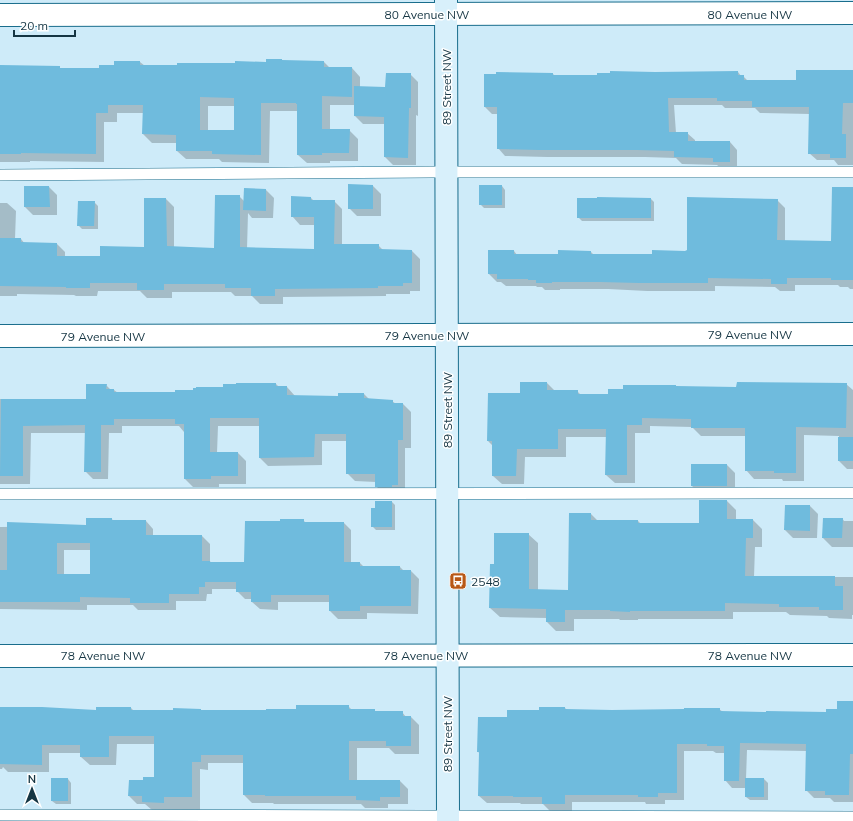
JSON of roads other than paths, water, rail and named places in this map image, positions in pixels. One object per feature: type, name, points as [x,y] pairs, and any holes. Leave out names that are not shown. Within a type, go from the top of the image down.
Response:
[{"type":"street","name":"80 Avenue NW","points":[[0,14],[446,7],[853,13]]},
{"type":"street","name":"89 Street NW","points":[[446,7],[448,819]]},
{"type":"street","name":"79 Avenue NW","points":[[0,336],[853,334]]},
{"type":"street","name":"78 Avenue NW","points":[[0,656],[853,655]]},
{"type":"lane","points":[[0,175],[446,172],[853,172]]},
{"type":"lane","points":[[0,494],[853,493]]},
{"type":"lane","points":[[0,815],[448,819],[853,817]]},
{"type":"place","name":"2548","points":[[458,581]]}]
